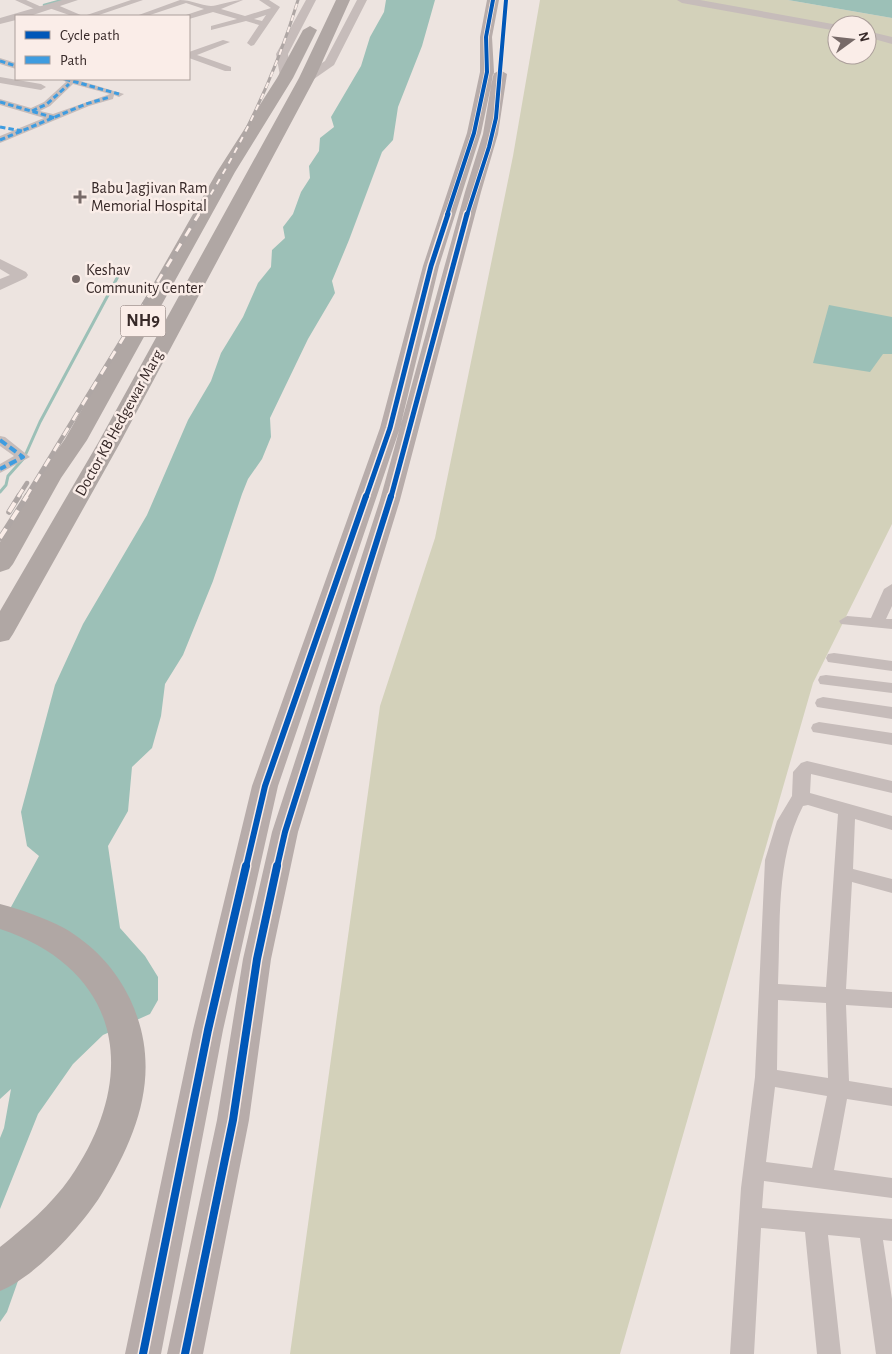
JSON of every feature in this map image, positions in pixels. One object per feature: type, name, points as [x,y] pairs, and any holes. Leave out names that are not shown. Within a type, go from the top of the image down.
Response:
[{"type":"highway","name":"NH9","points":[[285,78],[326,0]]},
{"type":"highway","name":"Doctor KB Hedgewar Marg","points":[[0,634],[109,443],[307,78],[343,0]]},
{"type":"highway","name":"Doctor KB Hedgewar Marg","points":[[0,564],[49,478],[76,440],[226,172],[285,78]]},
{"type":"highway","points":[[0,916],[38,929],[76,952],[92,966],[107,987],[119,1010],[127,1037],[129,1075],[121,1111],[105,1152],[82,1191],[51,1225],[0,1272]]},
{"type":"main road","points":[[185,1354],[233,1120],[257,959],[285,832],[390,500],[474,192],[489,148],[496,119],[493,0]]},
{"type":"main road","points":[[143,1354],[208,1030],[265,786],[390,428],[431,266],[474,133],[494,32],[506,0]]},
{"type":"street","points":[[18,0],[75,15]]},
{"type":"street","points":[[24,15],[73,0]]},
{"type":"street","points":[[108,0],[144,15]]},
{"type":"street","points":[[91,15],[139,0]]},
{"type":"street","points":[[149,15],[187,0],[264,24]]},
{"type":"street","points":[[190,17],[239,0]]},
{"type":"street","points":[[251,43],[274,10],[275,5],[263,0]]},
{"type":"street","points":[[285,78],[282,54],[311,0]]},
{"type":"street","points":[[307,78],[330,63],[362,0]]},
{"type":"street","points":[[682,0],[827,26]]},
{"type":"street","points":[[214,28],[242,18],[274,10]]},
{"type":"street","points":[[0,21],[15,18]]},
{"type":"street","points":[[877,37],[892,41]]},
{"type":"street","points":[[190,55],[226,42]]},
{"type":"street","points":[[190,55],[228,69]]},
{"type":"street","points":[[0,61],[15,66]]},
{"type":"street","points":[[1,75],[15,71]]},
{"type":"street","points":[[1,75],[15,78]]},
{"type":"street","points":[[1,75],[15,79]]},
{"type":"street","points":[[18,80],[41,87]]},
{"type":"street","points":[[17,107],[46,83],[26,80]]},
{"type":"street","points":[[0,140],[115,96],[67,82],[47,104],[32,112]]},
{"type":"street","points":[[0,102],[55,118]]},
{"type":"street","points":[[0,127],[22,131]]},
{"type":"street","points":[[0,263],[20,272],[21,275],[0,285]]},
{"type":"street","points":[[0,440],[23,457],[0,470]]},
{"type":"street","points":[[847,621],[884,624],[892,589]]},
{"type":"street","points":[[834,658],[892,666]]},
{"type":"street","points":[[826,680],[892,688]]},
{"type":"street","points":[[823,703],[892,712]]},
{"type":"street","points":[[819,728],[892,739]]},
{"type":"street","points":[[801,799],[802,772],[808,767],[892,787]]},
{"type":"street","points":[[742,1354],[754,1170],[766,1077],[774,860],[786,821],[796,802],[801,799],[892,823]]},
{"type":"street","points":[[821,1180],[839,1088],[836,995],[847,811]]},
{"type":"street","points":[[843,873],[892,886]]},
{"type":"street","points":[[768,991],[892,1000]]},
{"type":"street","points":[[766,1077],[892,1097]]},
{"type":"street","points":[[754,1170],[892,1188]]},
{"type":"street","points":[[750,1217],[881,1229],[888,1354]]},
{"type":"street","points":[[815,1222],[829,1354]]},
{"type":"shaded area","points":[[540,0],[788,0],[875,15],[827,15],[827,65],[877,65],[877,15],[892,18],[892,524],[813,683],[620,1354],[290,1354],[380,706],[435,538],[513,156]]},
{"type":"water","points":[[386,0],[435,0],[422,46],[398,107],[393,140],[382,152],[332,281],[335,293],[308,339],[270,418],[271,437],[262,459],[248,479],[213,581],[183,655],[165,684],[161,716],[152,748],[132,767],[128,811],[108,846],[120,928],[145,956],[158,977],[158,1000],[150,1014],[103,1035],[73,1064],[38,1114],[0,1209],[0,1138],[4,1128],[11,1089],[0,1099],[0,927],[39,856],[27,846],[21,812],[55,685],[83,624],[147,515],[188,420],[211,381],[221,353],[243,317],[258,283],[271,267],[272,250],[285,238],[283,227],[293,214],[301,192],[310,178],[309,166],[319,151],[320,138],[334,127],[331,117],[361,66],[370,37],[384,12]]},
{"type":"water","points":[[788,0],[892,0],[892,18]]},
{"type":"water","points":[[829,305],[892,317],[892,354],[883,354],[870,372],[813,363]]},
{"type":"water","points":[[0,1255],[18,1281],[7,1312],[0,1322]]},
{"type":"waterway","points":[[44,5],[62,0]]},
{"type":"waterway","points":[[0,492],[6,485],[8,476],[24,458],[40,422],[123,267]]},
{"type":"railway","points":[[198,215],[229,164],[256,111],[279,57],[298,0]]},
{"type":"railway","points":[[26,497],[199,214]]},
{"type":"railway","points":[[18,497],[27,483]]},
{"type":"railway","points":[[9,512],[19,496]]},
{"type":"railway","points":[[0,538],[27,496]]},
{"type":"marked path","points":[[0,61],[15,66]]},
{"type":"marked path","points":[[69,80],[119,94]]},
{"type":"marked path","points":[[32,111],[47,104],[69,84]]},
{"type":"marked path","points":[[0,140],[86,104],[110,97]]},
{"type":"marked path","points":[[0,102],[55,118]]},
{"type":"marked path","points":[[0,127],[22,131]]},
{"type":"marked path","points":[[0,440],[23,457],[0,469]]},
{"type":"cycle path","points":[[143,1354],[208,1030],[265,786],[390,428],[431,266],[474,133],[487,72],[486,37],[493,0]]},
{"type":"cycle path","points":[[185,1354],[233,1120],[257,959],[285,832],[390,500],[473,192],[492,137],[498,103],[502,29],[506,0]]},
{"type":"place","name":"Babu Jagjivan Ram Memorial Hospital","points":[[80,197]]},
{"type":"place","name":"Keshav Community Center","points":[[76,279]]}]
